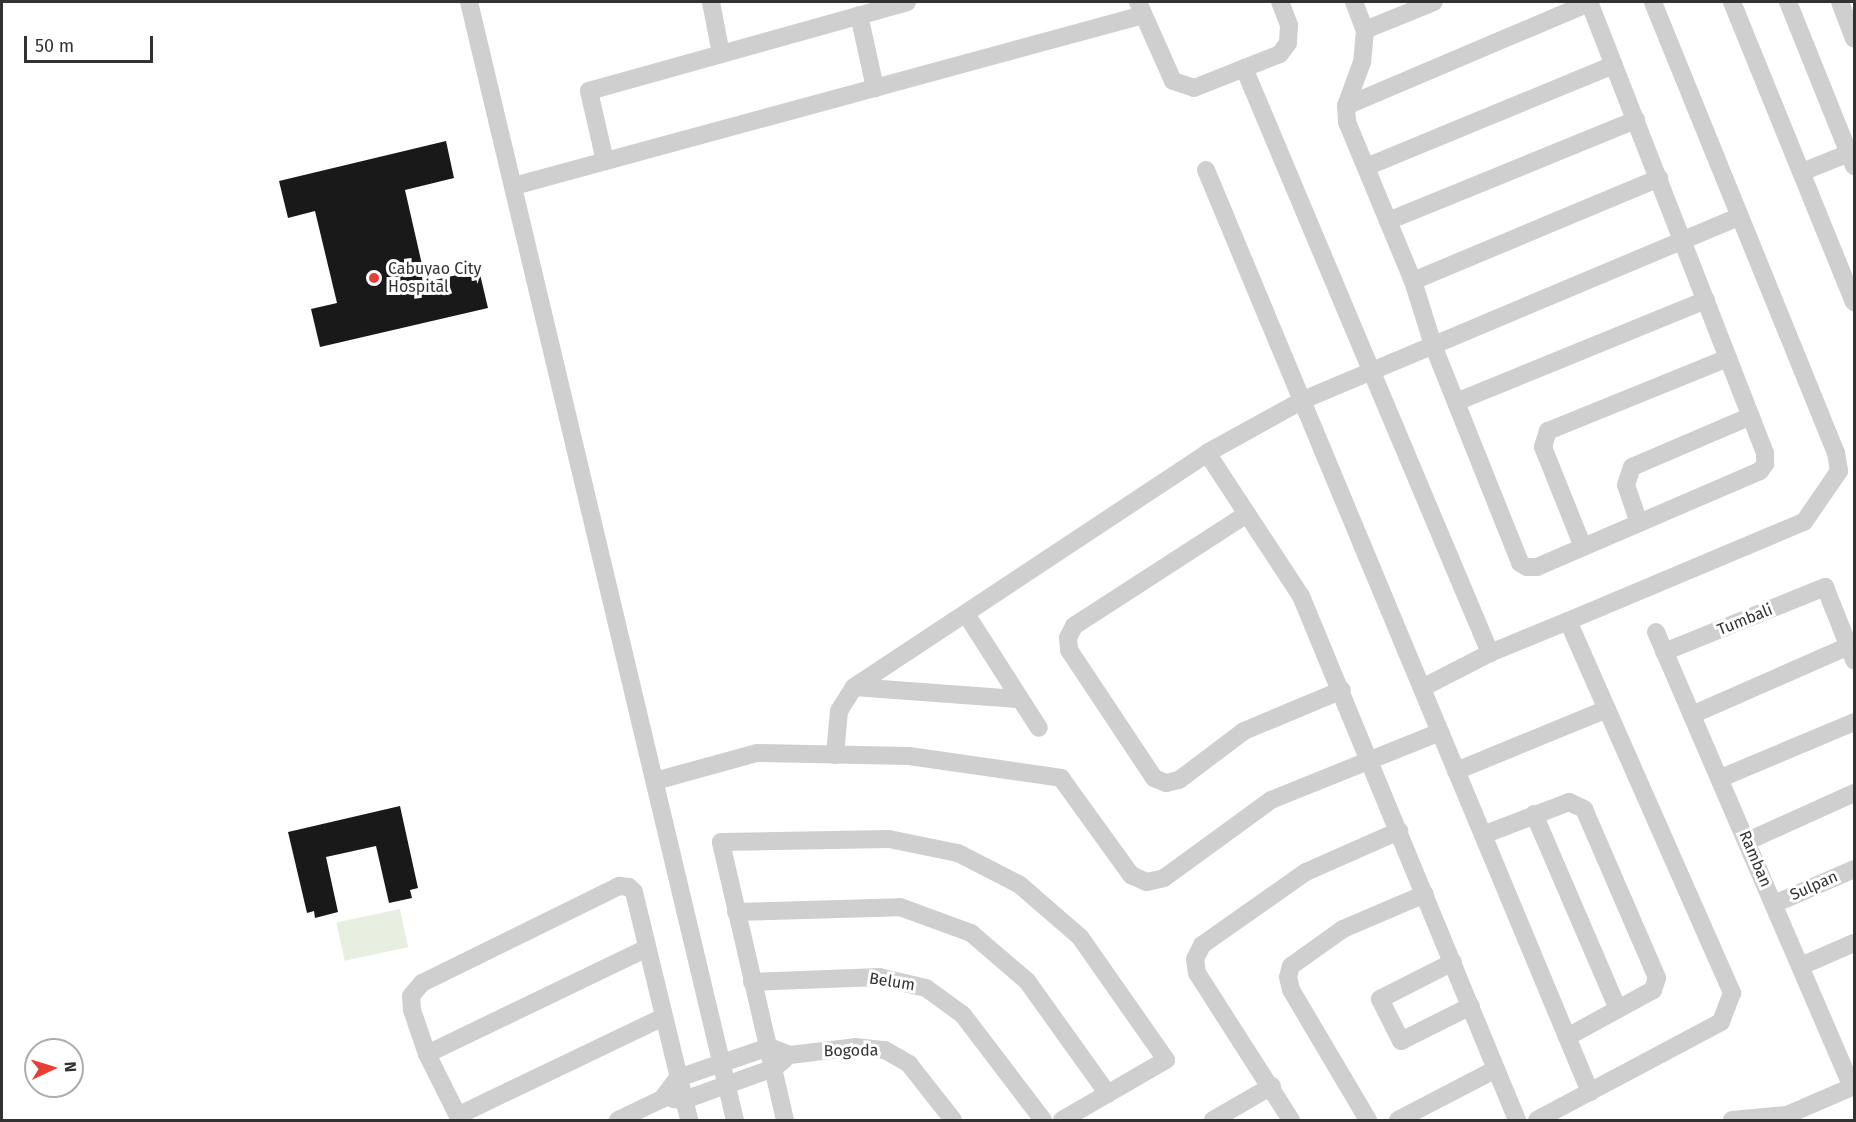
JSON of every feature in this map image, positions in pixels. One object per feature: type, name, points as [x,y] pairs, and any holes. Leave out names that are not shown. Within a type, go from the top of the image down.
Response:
[{"type":"street","points":[[469,2],[735,1120]]},
{"type":"street","points":[[711,2],[721,54]]},
{"type":"street","points":[[605,161],[589,91],[907,2]]},
{"type":"street","points":[[514,186],[875,88],[1141,8],[1173,81],[1194,88],[1280,54],[1288,43],[1289,25],[1280,2]]},
{"type":"street","points":[[1346,106],[1589,2],[1765,453],[1760,471],[1537,567],[1520,563],[1433,345],[1413,281],[1347,122],[1346,106],[1362,62],[1365,30],[1354,2]]},
{"type":"street","points":[[1365,30],[1434,2]]},
{"type":"street","points":[[1422,688],[1490,653],[1804,522],[1839,471],[1836,453],[1738,217],[1653,2]]},
{"type":"street","points":[[1732,2],[1853,295]]},
{"type":"street","points":[[1788,2],[1853,157],[1802,172]]},
{"type":"street","points":[[1840,2],[1854,38]]},
{"type":"street","points":[[859,15],[875,88]]},
{"type":"street","points":[[1366,167],[1614,65]]},
{"type":"street","points":[[1245,68],[1490,653]]},
{"type":"street","points":[[1389,221],[1636,120]]},
{"type":"street","points":[[1206,170],[1590,1092]]},
{"type":"street","points":[[1413,281],[1659,178]]},
{"type":"street","points":[[835,755],[839,711],[854,687],[1207,453],[1303,400],[1738,217]]},
{"type":"street","points":[[1456,402],[1706,300]]},
{"type":"street","points":[[1583,547],[1543,447],[1548,431],[1728,358]]},
{"type":"street","points":[[1639,523],[1626,485],[1632,467],[1750,416]]},
{"type":"street","points":[[1207,453],[1301,596],[1342,690],[1517,1120]]},
{"type":"street","points":[[1247,514],[1074,626],[1068,638],[1069,650],[1154,778],[1166,783],[1179,780],[1244,731],[1342,690]]},
{"type":"street","name":"Tumbali","points":[[1664,652],[1825,587],[1852,653]]},
{"type":"street","points":[[966,614],[1018,699],[1039,728]]},
{"type":"street","points":[[1537,1120],[1721,1022],[1732,993],[1568,621]]},
{"type":"street","name":"Ramban","points":[[1656,632],[1694,714],[1853,1086]]},
{"type":"street","points":[[1694,714],[1852,653]]},
{"type":"street","points":[[854,687],[1018,699]]},
{"type":"street","points":[[1456,771],[1607,709]]},
{"type":"street","points":[[1721,778],[1854,722]]},
{"type":"street","points":[[655,781],[757,753],[909,756],[1061,778],[1131,875],[1147,882],[1164,878],[1271,800],[1440,732]]},
{"type":"street","points":[[1748,841],[1854,793]]},
{"type":"street","points":[[1483,835],[1569,802],[1584,809],[1657,978],[1653,990],[1567,1037]]},
{"type":"street","points":[[1534,814],[1618,1009]]},
{"type":"street","points":[[1291,1120],[1272,1086],[1197,973],[1196,959],[1202,945],[1306,872],[1399,831]]},
{"type":"street","points":[[785,1120],[721,842],[889,839],[958,853],[1020,885],[1080,937],[1166,1060],[1062,1120]]},
{"type":"street","name":"Sulpan","points":[[1774,903],[1854,868]]},
{"type":"street","points":[[664,1017],[460,1118],[427,1054],[412,1010],[411,996],[422,983],[619,886],[629,887],[634,892],[689,1120]]},
{"type":"street","points":[[1368,1120],[1291,990],[1288,977],[1291,966],[1343,930],[1425,894]]},
{"type":"street","points":[[736,912],[900,907],[971,933],[1027,981],[1108,1094]]},
{"type":"street","points":[[1801,966],[1854,943]]},
{"type":"street","points":[[427,1054],[647,948]]},
{"type":"street","points":[[1453,962],[1380,999],[1401,1041],[1471,1006]]},
{"type":"street","name":"Belum","points":[[752,982],[879,977],[926,988],[963,1015],[1044,1120]]},
{"type":"street","points":[[618,1120],[662,1099],[678,1078],[769,1047]]},
{"type":"street","name":"Bogoda","points":[[769,1047],[790,1054],[855,1047],[885,1050],[909,1064],[945,1118]]},
{"type":"street","points":[[662,1099],[684,1100],[774,1068],[790,1054]]},
{"type":"street","points":[[1398,1120],[1496,1069]]},
{"type":"street","points":[[1217,1119],[1272,1086]]},
{"type":"street","points":[[1732,1120],[1787,1115],[1853,1086]]},
{"type":"shaded area","points":[[400,909],[408,947],[345,961],[336,923]]},
{"type":"building","points":[[446,141],[454,178],[405,190],[426,282],[479,270],[488,308],[320,347],[311,309],[337,303],[315,211],[288,218],[279,181]]},
{"type":"building","points":[[400,806],[418,888],[410,890],[412,898],[389,903],[376,846],[326,857],[338,912],[315,918],[314,911],[307,913],[288,832]]},
{"type":"place","name":"Cabuyao City Hospital","points":[[374,278]]}]
